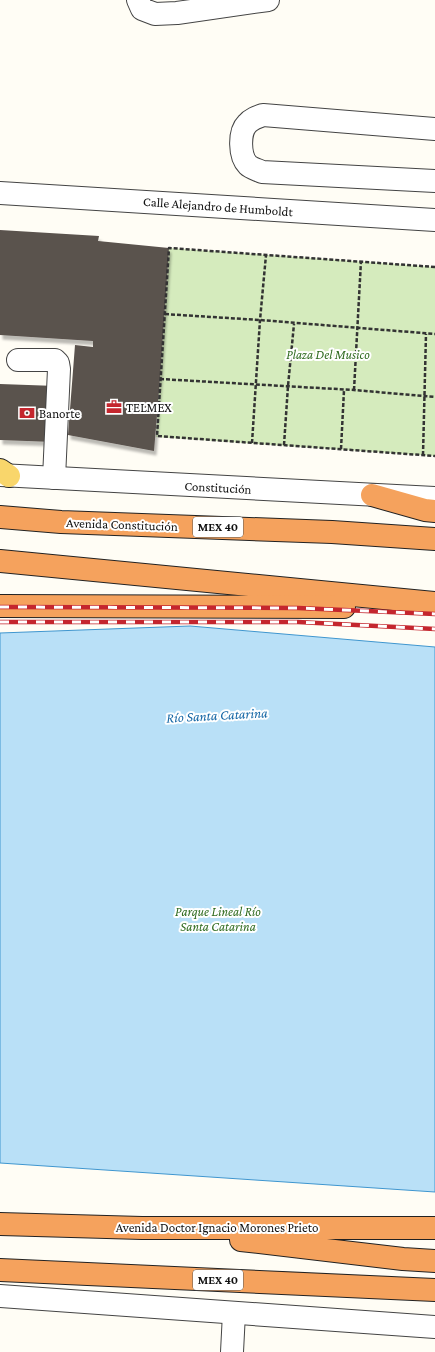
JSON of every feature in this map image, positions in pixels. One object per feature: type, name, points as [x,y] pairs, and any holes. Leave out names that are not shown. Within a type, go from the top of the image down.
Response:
[{"type":"highway","points":[[372,495],[425,510],[435,511]]},
{"type":"highway","name":"Avenida Constitución","points":[[0,517],[61,522],[317,531],[435,539]]},
{"type":"highway","points":[[0,533],[61,522]]},
{"type":"highway","points":[[0,561],[435,603]]},
{"type":"highway","points":[[0,606],[435,607]]},
{"type":"highway","name":"Avenida Doctor Ignacio Morones Prieto","points":[[0,1224],[142,1228],[435,1228]]},
{"type":"highway","points":[[142,1228],[402,1259],[435,1261]]},
{"type":"highway","name":"MEX 40","points":[[0,1270],[435,1290]]},
{"type":"street","points":[[138,0],[142,9],[155,14],[177,14],[268,0]]},
{"type":"street","points":[[435,129],[263,115],[246,124],[241,142],[242,154],[248,165],[262,172],[435,181]]},
{"type":"street","name":"Calle Alejandro de Humboldt","points":[[0,193],[435,220]]},
{"type":"street","points":[[18,360],[55,360],[58,363],[59,369],[54,478]]},
{"type":"street","name":"Constitución","points":[[3,474],[435,498]]},
{"type":"street","points":[[0,1296],[435,1327]]},
{"type":"street","points":[[232,1352],[234,1313]]},
{"type":"path","points":[[435,267],[169,248],[157,436],[435,456]]},
{"type":"path","points":[[252,443],[266,255]]},
{"type":"path","points":[[354,390],[361,261]]},
{"type":"path","points":[[165,314],[435,334]]},
{"type":"path","points":[[284,445],[294,324]]},
{"type":"path","points":[[423,455],[426,334]]},
{"type":"path","points":[[160,379],[354,390],[435,397]]},
{"type":"path","points":[[340,449],[344,390]]},
{"type":"green space","name":"Plaza Del Musico","points":[[169,248],[435,267],[435,456],[156,437]]},
{"type":"water","name":"Río Santa Catarina","points":[[190,626],[435,647],[435,1192],[0,1163],[0,633]]},
{"type":"building","points":[[0,230],[99,236],[98,241],[169,248],[154,451],[68,435],[75,345],[93,347],[93,341],[0,335]]},
{"type":"building","name":"Banorte","points":[[0,384],[56,386],[54,442],[0,440]]},
{"type":"railway","points":[[0,607],[298,608],[435,614]]},
{"type":"railway","points":[[0,622],[298,622],[435,629]]},
{"type":"place","name":"TELMEX","points":[[114,407]]},
{"type":"place","name":"Banorte","points":[[27,413]]},
{"type":"park label","name":"Parque Lineal Río Santa Catarina","points":[[218,918]]}]
